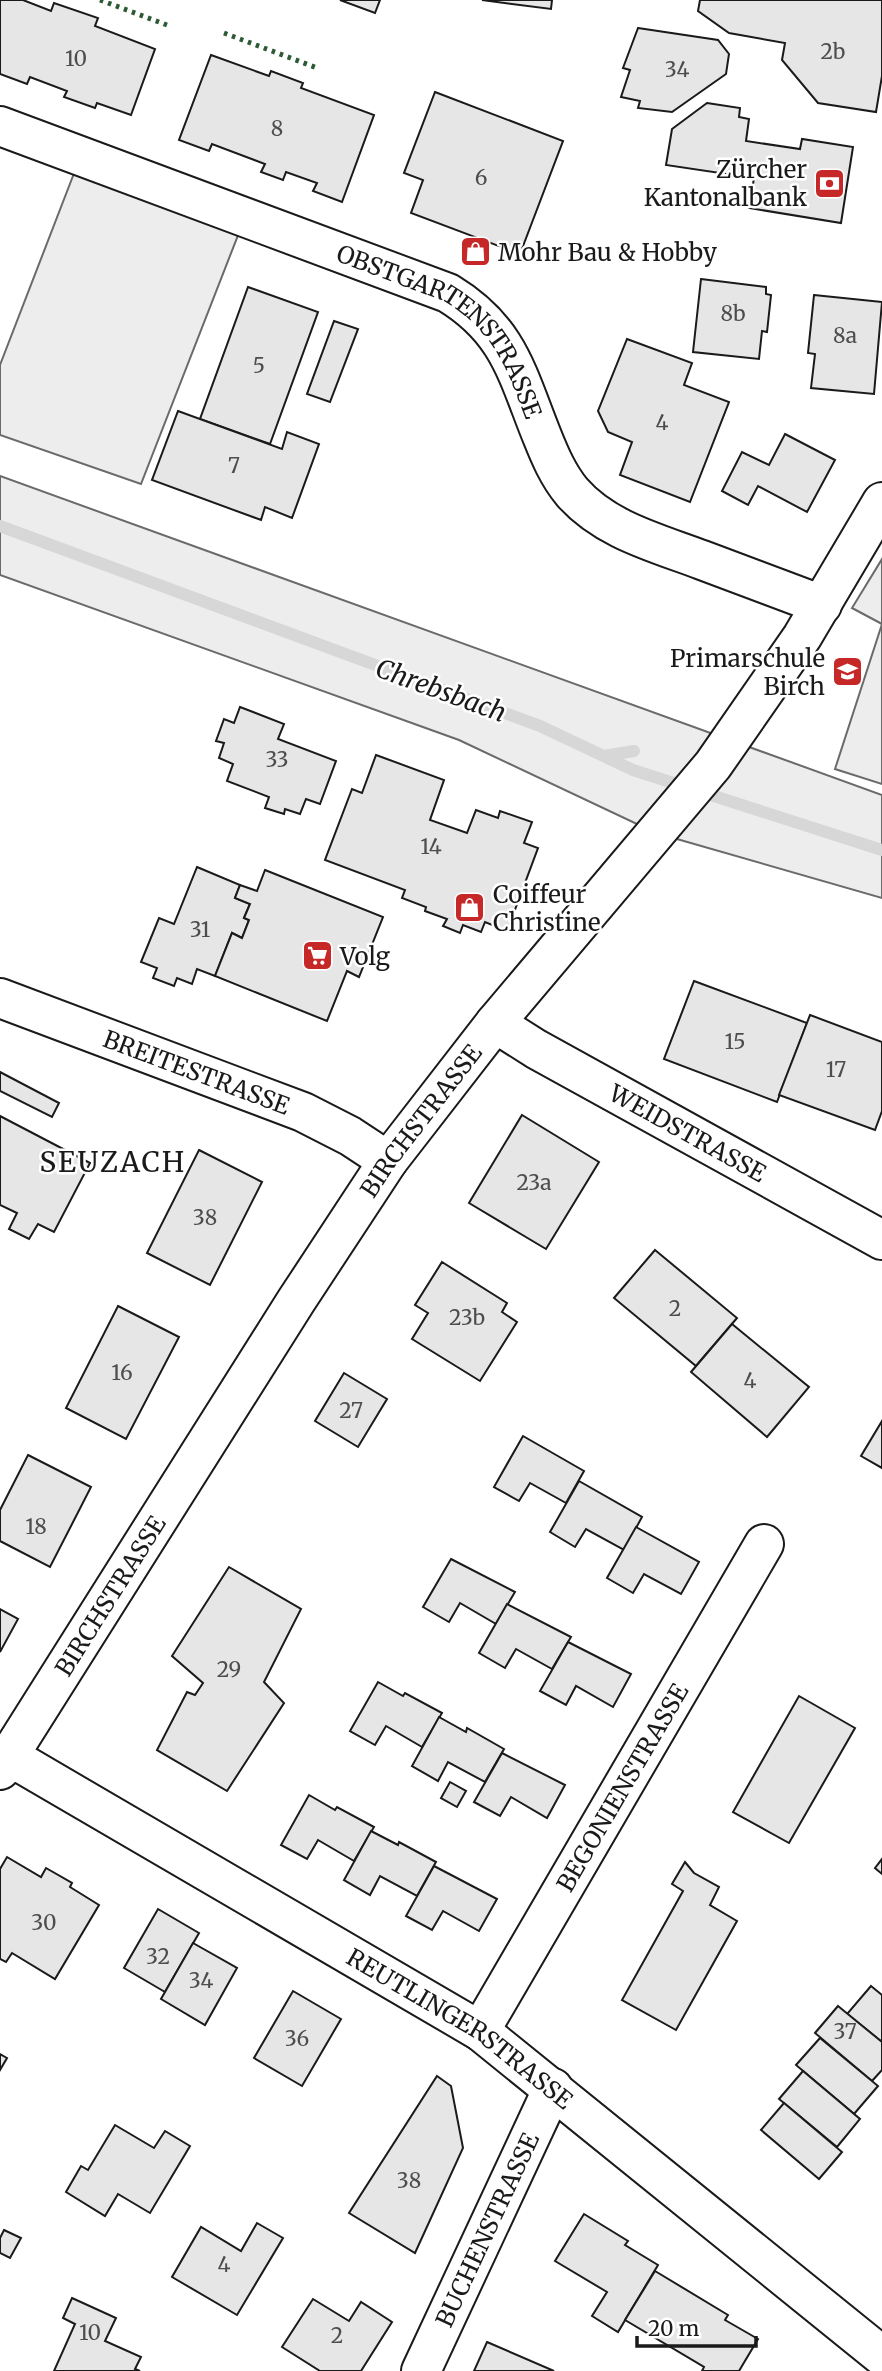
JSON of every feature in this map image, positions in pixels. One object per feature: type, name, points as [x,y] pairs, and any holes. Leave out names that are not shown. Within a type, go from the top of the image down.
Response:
[{"type":"street","name":"OBSTGARTENSTRASSE","points":[[0,126],[448,293],[481,316],[503,343],[549,455],[559,473],[584,504],[602,518],[645,539],[822,605]]},
{"type":"street","name":"BIRCHSTRASSE","points":[[2,1761],[281,1323],[388,1161],[495,1023],[713,765],[822,605],[882,502]]},
{"type":"street","name":"BREITESTRASSE","points":[[0,998],[293,1108],[344,1132],[388,1161]]},
{"type":"street","name":"WEIDSTRASSE","points":[[495,1023],[536,1049],[882,1240]]},
{"type":"street","name":"BEGONIENSTRASSE","points":[[480,2031],[764,1544]]},
{"type":"street","name":"REUTLINGERSTRASSE","points":[[2,1761],[26,1766],[480,2031],[882,2356]]},
{"type":"street","name":"BUCHENSTRASSE","points":[[421,2371],[553,2088]]},
{"type":"shaded area","points":[[78,163],[242,225],[141,484],[0,435],[0,365]]},
{"type":"shaded area","points":[[0,476],[882,795],[882,898],[656,833],[459,740],[0,575]]},
{"type":"shaded area","points":[[882,559],[882,624],[852,608]]},
{"type":"shaded area","points":[[882,624],[882,784],[835,769]]},
{"type":"building","points":[[0,0],[23,0],[51,11],[54,3],[98,18],[95,26],[155,49],[131,115],[97,103],[95,108],[64,97],[67,91],[30,77],[27,84],[0,74]]},
{"type":"building","points":[[340,0],[380,0],[375,13]]},
{"type":"building","points":[[482,0],[552,0],[551,9]]},
{"type":"building","points":[[700,0],[882,0],[882,76],[876,112],[818,103],[782,60],[785,43],[729,33],[698,11]]},
{"type":"building","points":[[638,28],[718,40],[729,54],[726,74],[672,112],[638,108],[640,101],[621,97],[630,70],[623,68]]},
{"type":"building","points":[[211,55],[269,76],[271,71],[303,83],[301,88],[374,115],[342,202],[313,191],[317,183],[286,172],[283,180],[261,172],[265,164],[212,144],[209,151],[179,140]]},
{"type":"building","points":[[435,92],[563,141],[520,254],[411,213],[423,180],[404,173]]},
{"type":"building","points":[[707,103],[740,108],[739,117],[749,119],[746,141],[800,149],[802,139],[853,147],[841,223],[749,208],[754,178],[666,165],[672,129]]},
{"type":"building","points":[[701,279],[766,287],[766,294],[771,295],[767,332],[762,331],[759,359],[693,352]]},
{"type":"building","points":[[248,287],[318,312],[270,444],[200,419]]},
{"type":"building","points":[[814,295],[882,302],[874,394],[811,388],[815,354],[808,353]]},
{"type":"building","points":[[334,321],[358,329],[330,402],[307,394]]},
{"type":"building","points":[[627,339],[692,363],[684,385],[729,402],[690,502],[620,475],[632,442],[608,432],[598,411]]},
{"type":"building","points":[[178,411],[282,449],[287,432],[319,444],[292,518],[265,507],[261,520],[152,480]]},
{"type":"building","points":[[785,434],[835,460],[807,512],[758,486],[748,505],[722,491],[742,452],[769,465]]},
{"type":"building","points":[[240,707],[284,724],[278,739],[336,761],[320,804],[306,799],[300,814],[285,809],[284,814],[265,808],[269,797],[227,781],[233,764],[219,758],[224,743],[216,741],[224,719],[234,723]]},
{"type":"building","points":[[376,755],[444,780],[430,820],[467,833],[476,810],[498,818],[500,811],[532,822],[524,843],[538,848],[507,931],[485,922],[481,932],[463,925],[460,933],[443,926],[447,919],[402,898],[405,890],[325,860],[352,789],[362,793]]},
{"type":"building","points":[[197,867],[240,885],[235,898],[250,904],[244,918],[249,920],[242,938],[232,933],[215,976],[197,969],[192,984],[177,978],[174,986],[153,978],[157,968],[141,962],[159,918],[174,924]]},
{"type":"building","points":[[265,870],[383,917],[359,977],[347,971],[327,1021],[215,976],[232,933],[242,938],[249,920],[244,918],[250,904],[235,898],[240,885],[257,891]]},
{"type":"building","points":[[694,981],[807,1023],[777,1102],[664,1059]]},
{"type":"building","points":[[810,1015],[882,1042],[882,1111],[875,1130],[779,1095]]},
{"type":"building","points":[[0,1072],[59,1103],[52,1117],[0,1091]]},
{"type":"building","points":[[522,1115],[599,1162],[546,1249],[469,1203]]},
{"type":"building","points":[[0,1116],[90,1163],[54,1232],[38,1224],[29,1239],[9,1229],[17,1213],[0,1205]]},
{"type":"building","points":[[199,1150],[262,1182],[210,1285],[147,1253]]},
{"type":"building","points":[[655,1250],[737,1318],[696,1366],[614,1298]]},
{"type":"building","points":[[442,1262],[507,1303],[502,1312],[517,1322],[480,1381],[412,1339],[428,1313],[415,1305]]},
{"type":"building","points":[[118,1306],[179,1337],[126,1439],[66,1408]]},
{"type":"building","points":[[732,1324],[809,1387],[767,1437],[691,1372]]},
{"type":"building","points":[[344,1373],[387,1399],[358,1447],[315,1421]]},
{"type":"building","points":[[882,1421],[882,1468],[861,1456]]},
{"type":"building","points":[[523,1436],[584,1471],[566,1503],[530,1483],[519,1501],[494,1487]]},
{"type":"building","points":[[28,1455],[91,1487],[50,1567],[0,1541],[0,1510]]},
{"type":"building","points":[[579,1481],[642,1517],[624,1550],[586,1529],[575,1547],[550,1532]]},
{"type":"building","points":[[636,1527],[699,1562],[681,1594],[644,1574],[633,1593],[607,1578]]},
{"type":"building","points":[[451,1559],[515,1592],[496,1624],[460,1603],[449,1622],[423,1607]]},
{"type":"building","points":[[229,1567],[301,1609],[264,1682],[284,1703],[227,1791],[157,1750],[187,1692],[195,1695],[203,1683],[172,1656]]},
{"type":"building","points":[[507,1604],[571,1637],[552,1669],[516,1649],[505,1668],[479,1653]]},
{"type":"building","points":[[0,1609],[18,1619],[0,1652]]},
{"type":"building","points":[[568,1642],[631,1674],[613,1707],[576,1686],[566,1705],[540,1691]]},
{"type":"building","points":[[378,1682],[442,1713],[422,1747],[386,1726],[375,1745],[350,1731]]},
{"type":"building","points":[[799,1696],[855,1728],[789,1843],[733,1812]]},
{"type":"building","points":[[439,1717],[466,1732],[467,1728],[504,1749],[485,1782],[448,1762],[438,1781],[412,1766]]},
{"type":"building","points":[[502,1753],[565,1785],[547,1818],[511,1797],[500,1816],[474,1802]]},
{"type":"building","points":[[450,1782],[466,1791],[457,1807],[441,1798]]},
{"type":"building","points":[[309,1795],[374,1827],[354,1861],[318,1840],[307,1859],[281,1845]]},
{"type":"building","points":[[371,1831],[398,1845],[399,1842],[436,1862],[417,1896],[380,1876],[370,1895],[344,1880]]},
{"type":"building","points":[[7,1857],[41,1877],[46,1868],[72,1883],[70,1887],[99,1905],[55,1979],[12,1953],[6,1962],[0,1959],[0,1869]]},
{"type":"building","points":[[882,1859],[882,1874],[875,1868]]},
{"type":"building","points":[[685,1862],[694,1873],[719,1887],[710,1905],[737,1921],[676,2030],[622,2000],[683,1891],[672,1884]]},
{"type":"building","points":[[434,1866],[497,1899],[479,1931],[443,1911],[432,1930],[406,1916]]},
{"type":"building","points":[[158,1909],[199,1933],[165,1992],[124,1968]]},
{"type":"building","points":[[193,1943],[237,1968],[205,2025],[161,1999]]},
{"type":"building","points":[[871,1986],[882,1995],[882,2042],[847,2014]]},
{"type":"building","points":[[293,1991],[341,2019],[302,2086],[254,2058]]},
{"type":"building","points":[[838,2006],[882,2042],[882,2070],[872,2081],[815,2033]]},
{"type":"building","points":[[820,2038],[878,2086],[854,2114],[796,2065]]},
{"type":"building","points":[[0,2054],[7,2058],[0,2070]]},
{"type":"building","points":[[803,2071],[860,2119],[837,2147],[779,2099]]},
{"type":"building","points":[[437,2076],[451,2086],[463,2148],[415,2253],[349,2213]]},
{"type":"building","points":[[784,2103],[842,2152],[819,2179],[761,2130]]},
{"type":"building","points":[[115,2125],[154,2148],[165,2131],[190,2146],[150,2213],[118,2194],[105,2216],[66,2192],[81,2166],[88,2170]]},
{"type":"building","points":[[584,2214],[628,2241],[625,2245],[658,2265],[618,2332],[592,2316],[607,2292],[555,2261]]},
{"type":"building","points":[[257,2223],[283,2238],[237,2315],[172,2277],[201,2227],[241,2251]]},
{"type":"building","points":[[4,2230],[21,2238],[10,2258],[0,2253],[0,2238]]},
{"type":"building","points":[[655,2271],[728,2315],[725,2320],[758,2339],[739,2371],[702,2371],[704,2367],[625,2320]]},
{"type":"building","points":[[72,2298],[116,2318],[105,2341],[141,2357],[135,2369],[140,2371],[54,2371],[75,2324],[63,2318]]},
{"type":"building","points":[[313,2299],[349,2321],[361,2302],[392,2322],[361,2371],[320,2371],[282,2347]]},
{"type":"building","points":[[487,2342],[554,2371],[474,2371]]},
{"type":"waterway","name":"Chrebsbach","points":[[0,526],[540,726],[633,770],[882,850]]},
{"type":"waterway","points":[[604,756],[634,751]]},
{"type":"hedge","points":[[100,0],[167,25]]},
{"type":"hedge","points":[[224,33],[317,68]]},
{"type":"place","name":"Zürcher Kantonalbank","points":[[830,183]]},
{"type":"place","name":"Mohr Bau & Hobby","points":[[475,252]]},
{"type":"place","name":"Primarschule Birch","points":[[848,672]]},
{"type":"place","name":"Coiffeur Christine","points":[[470,908]]},
{"type":"place","name":"Volg","points":[[317,956]]},
{"type":"district","name":"SEUZACH","points":[[113,1162]]}]
